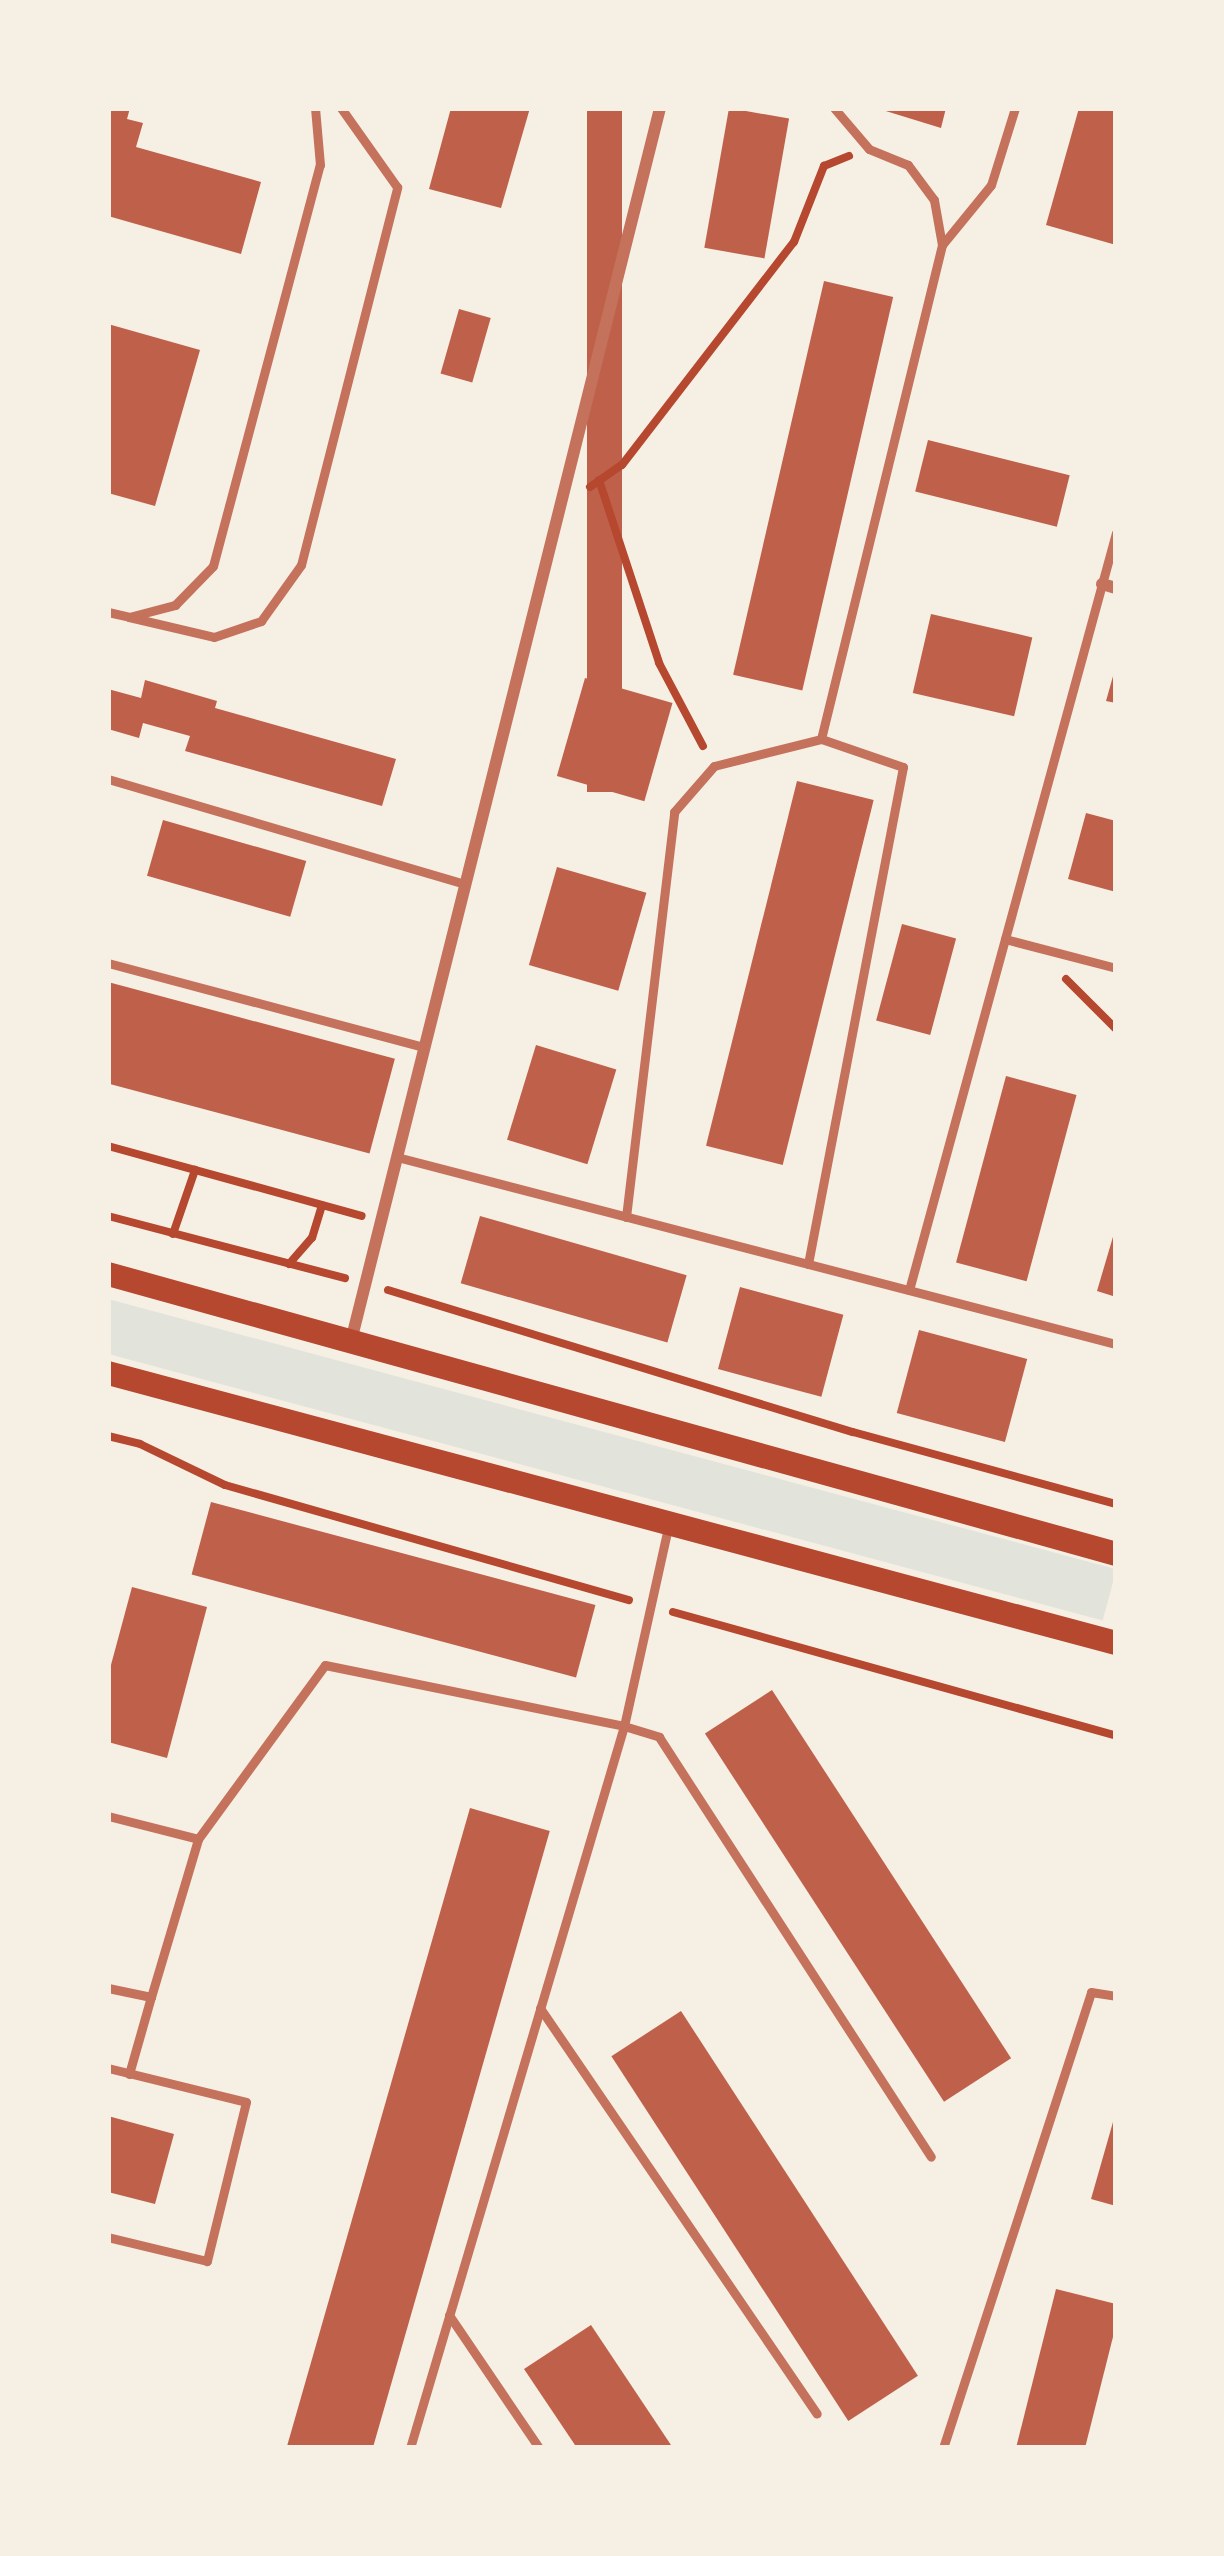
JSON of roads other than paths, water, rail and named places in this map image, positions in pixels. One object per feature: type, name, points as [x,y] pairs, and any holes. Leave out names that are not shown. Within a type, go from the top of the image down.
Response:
[{"type":"main road","points":[[108,1274],[1116,1554]]},
{"type":"main road","points":[[108,1373],[1116,1643]]},
{"type":"street","points":[[351,1341],[660,108]]},
{"type":"lane","points":[[129,617],[175,604],[213,566],[320,165],[315,108]]},
{"type":"lane","points":[[108,612],[214,637],[262,621],[301,566],[397,187],[341,108]]},
{"type":"lane","points":[[821,740],[942,244],[934,200],[908,165],[868,148],[834,108]]},
{"type":"lane","points":[[942,244],[991,185],[1015,108]]},
{"type":"lane","points":[[909,1290],[1109,586],[1116,533]]},
{"type":"lane","points":[[626,1217],[674,812],[714,766],[821,740],[903,767],[808,1264]]},
{"type":"lane","points":[[108,778],[465,884]]},
{"type":"lane","points":[[1005,939],[1116,968]]},
{"type":"lane","points":[[108,963],[424,1047]]},
{"type":"lane","points":[[397,1157],[1116,1343]]},
{"type":"lane","points":[[410,2448],[624,1726],[670,1523]]},
{"type":"lane","points":[[130,2074],[198,1839],[325,1665],[659,1737],[931,2157]]},
{"type":"lane","points":[[108,1816],[198,1839]]},
{"type":"lane","points":[[108,1988],[151,1997]]},
{"type":"lane","points":[[943,2448],[1091,1992],[1116,1996]]},
{"type":"lane","points":[[540,2008],[817,2414]]},
{"type":"lane","points":[[108,2068],[246,2102],[207,2261],[108,2237]]},
{"type":"lane","points":[[449,2315],[539,2448]]}]
